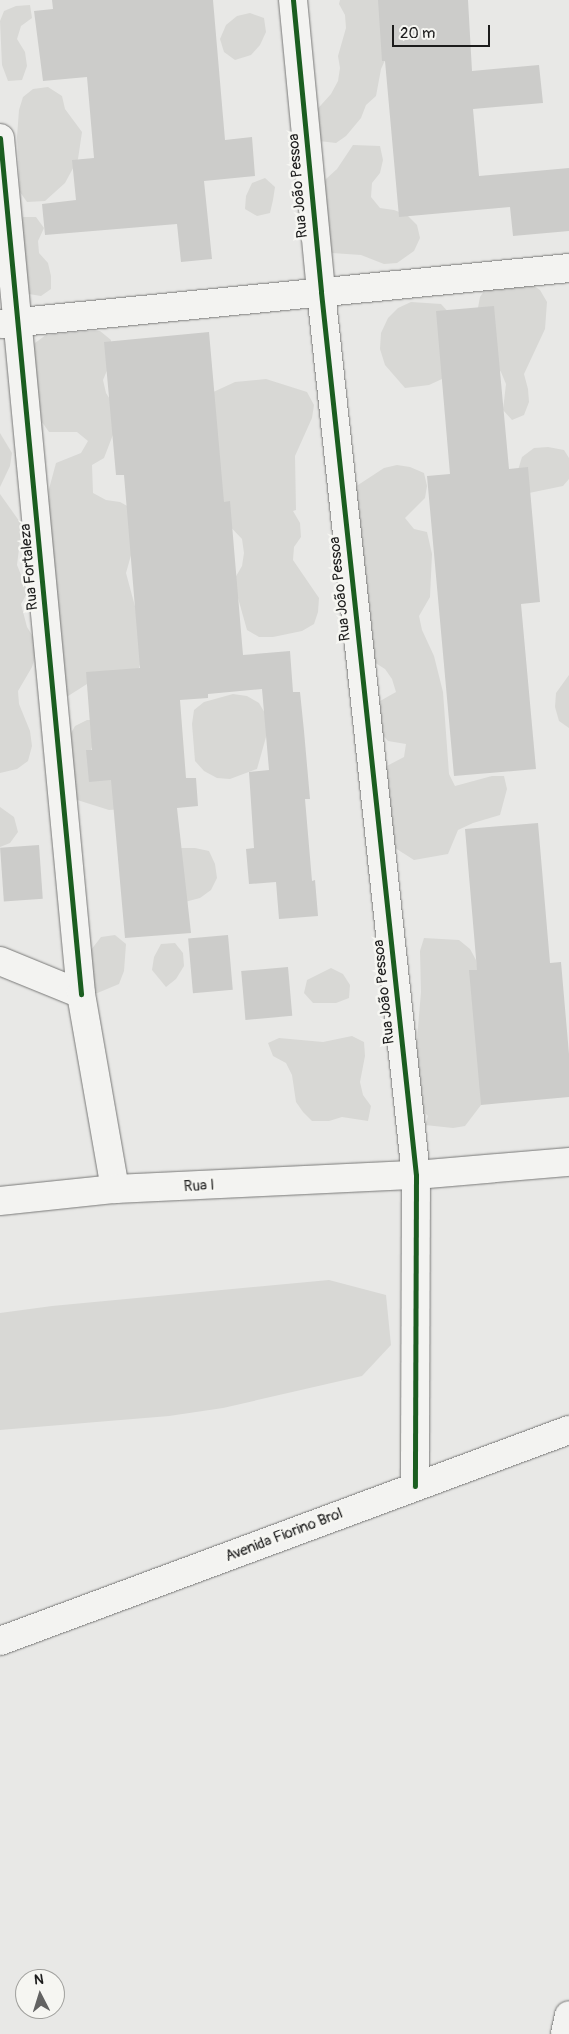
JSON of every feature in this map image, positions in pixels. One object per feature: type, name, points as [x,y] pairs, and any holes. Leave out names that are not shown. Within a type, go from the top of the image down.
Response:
[{"type":"street","name":"Rua João Pessoa","points":[[293,0],[321,292],[416,1175],[415,1486]]},
{"type":"street","name":"Rua Fortaleza","points":[[0,138],[10,324],[81,994]]},
{"type":"street","points":[[10,324],[569,268]]},
{"type":"street","points":[[0,961],[81,994],[115,1189]]},
{"type":"street","name":"Rua I","points":[[0,1201],[115,1189],[416,1175],[569,1162]]},
{"type":"street","name":"Avenida Fiorino Brol","points":[[0,1641],[569,1430]]},
{"type":"street","points":[[565,2034],[569,2015]]},
{"type":"shaded area","points":[[340,0],[379,0],[392,45],[381,69],[376,96],[366,105],[361,118],[346,136],[336,143],[319,141],[312,115],[331,94],[338,81],[340,68],[338,56],[346,28],[345,15],[339,4]]},
{"type":"shaded area","points":[[30,5],[32,18],[21,26],[17,39],[25,52],[27,66],[22,80],[8,81],[2,65],[0,21],[4,11],[16,6]]},
{"type":"shaded area","points":[[250,13],[264,18],[266,32],[260,45],[251,55],[235,60],[224,52],[220,39],[226,25],[237,16]]},
{"type":"shaded area","points":[[48,87],[62,96],[65,109],[82,132],[78,159],[65,183],[45,201],[27,202],[20,192],[17,137],[19,110],[23,97],[33,89]]},
{"type":"shaded area","points":[[353,145],[380,146],[383,160],[380,173],[372,183],[371,197],[380,208],[394,210],[407,215],[417,225],[420,238],[414,251],[397,263],[384,264],[361,255],[332,253],[324,243],[320,191],[326,179],[337,169]]},
{"type":"shaded area","points":[[265,178],[275,187],[273,200],[270,213],[257,216],[245,209],[246,196],[252,183]]},
{"type":"shaded area","points":[[23,217],[36,217],[44,228],[38,241],[39,253],[48,263],[51,289],[41,296],[29,294],[20,228]]},
{"type":"shaded area","points":[[527,281],[540,290],[547,302],[545,329],[524,374],[529,402],[524,415],[512,420],[503,410],[506,384],[501,372],[482,352],[477,313],[480,297],[488,285]]},
{"type":"shaded area","points":[[411,302],[441,304],[451,315],[442,379],[429,385],[405,388],[385,365],[380,349],[381,333],[388,318],[398,308]]},
{"type":"shaded area","points":[[100,331],[111,340],[108,368],[103,380],[106,393],[113,404],[114,432],[104,458],[92,465],[93,493],[106,500],[120,502],[131,508],[133,548],[126,573],[144,640],[143,655],[139,668],[129,677],[87,684],[65,698],[48,502],[49,489],[56,463],[81,453],[88,441],[77,432],[49,432],[42,422],[33,352],[35,343],[46,335]]},
{"type":"shaded area","points":[[266,379],[307,392],[314,405],[312,418],[295,456],[296,510],[293,511],[300,523],[301,537],[294,547],[293,560],[319,598],[318,612],[314,624],[302,631],[273,637],[259,637],[247,630],[236,591],[235,578],[242,566],[244,553],[242,539],[223,519],[209,394],[235,382]]},
{"type":"shaded area","points":[[0,433],[12,453],[10,466],[0,487]]},
{"type":"shaded area","points":[[548,447],[564,450],[569,458],[569,479],[563,486],[529,493],[518,470],[522,457],[534,448]]},
{"type":"shaded area","points":[[397,465],[410,467],[424,473],[427,486],[425,498],[405,518],[414,529],[427,532],[432,554],[430,597],[419,616],[422,630],[434,656],[443,692],[449,774],[455,786],[492,776],[504,776],[507,789],[500,815],[473,823],[458,830],[448,854],[414,860],[392,846],[383,768],[404,757],[406,744],[388,741],[373,724],[373,705],[396,692],[392,679],[385,669],[369,659],[355,487],[384,468]]},
{"type":"shaded area","points":[[0,494],[22,525],[17,565],[28,592],[21,604],[27,627],[35,640],[36,653],[32,667],[18,691],[19,704],[30,731],[32,746],[28,761],[17,769],[0,773]]},
{"type":"shaded area","points":[[569,675],[569,728],[559,721],[555,707],[556,693]]},
{"type":"shaded area","points":[[233,694],[247,696],[259,703],[266,715],[268,730],[257,769],[230,779],[217,778],[204,771],[195,761],[192,724],[194,710],[204,702]]},
{"type":"shaded area","points":[[87,720],[101,720],[88,759],[131,783],[123,809],[109,810],[71,798],[69,737],[75,726]]},
{"type":"shaded area","points":[[0,807],[14,817],[18,832],[10,843],[0,847]]},
{"type":"shaded area","points":[[181,848],[209,851],[215,864],[217,878],[211,890],[200,898],[181,903]]},
{"type":"shaded area","points":[[115,935],[126,944],[124,971],[119,984],[95,994],[87,985],[84,959],[101,937]]},
{"type":"shaded area","points":[[424,938],[459,940],[470,949],[476,960],[479,976],[481,1105],[465,1126],[453,1128],[425,1125],[428,1116],[418,1106],[414,1074],[421,992],[420,951]]},
{"type":"shaded area","points":[[175,943],[183,953],[184,966],[176,979],[166,987],[152,970],[154,957],[161,944]]},
{"type":"shaded area","points":[[331,968],[343,974],[350,985],[349,998],[336,1003],[313,1003],[304,993],[307,980]]},
{"type":"shaded area","points":[[352,1036],[364,1042],[365,1056],[360,1082],[363,1095],[371,1106],[368,1121],[342,1117],[329,1121],[312,1121],[296,1102],[292,1075],[286,1063],[273,1056],[268,1043],[279,1038],[323,1042]]},
{"type":"shaded area","points":[[329,1280],[386,1295],[391,1345],[362,1376],[223,1408],[169,1416],[0,1430],[0,1313],[52,1306]]},
{"type":"building","points":[[52,0],[213,0],[225,140],[252,137],[255,176],[204,181],[212,259],[181,262],[177,224],[45,235],[42,204],[76,200],[72,160],[94,158],[87,77],[43,81],[34,11],[53,9]]},
{"type":"building","points":[[378,0],[468,0],[472,71],[539,65],[543,103],[473,109],[479,176],[569,168],[569,231],[513,236],[510,207],[399,217],[385,61],[382,61]]},
{"type":"building","points":[[494,306],[509,469],[528,467],[540,602],[521,604],[536,769],[454,776],[427,476],[450,474],[436,311]]},
{"type":"building","points":[[209,332],[224,502],[230,501],[243,655],[290,651],[293,692],[300,692],[310,799],[305,799],[312,881],[315,880],[318,916],[279,919],[276,882],[249,884],[246,849],[254,848],[249,772],[269,770],[262,689],[208,694],[208,698],[180,700],[186,778],[196,778],[198,806],[177,808],[191,933],[125,938],[111,780],[89,782],[86,750],[92,750],[86,672],[140,668],[124,475],[116,475],[104,342]]},
{"type":"building","points":[[538,823],[550,963],[561,962],[569,1054],[569,1097],[481,1105],[469,970],[477,970],[465,829]]},
{"type":"building","points":[[39,845],[43,899],[4,902],[0,848]]},
{"type":"building","points":[[228,935],[233,990],[193,993],[188,938]]},
{"type":"building","points":[[288,967],[292,1016],[245,1020],[241,971]]},
{"type":"cycle path","points":[[293,0],[321,292],[416,1175],[415,1486]]},
{"type":"cycle path","points":[[0,138],[81,994]]}]
